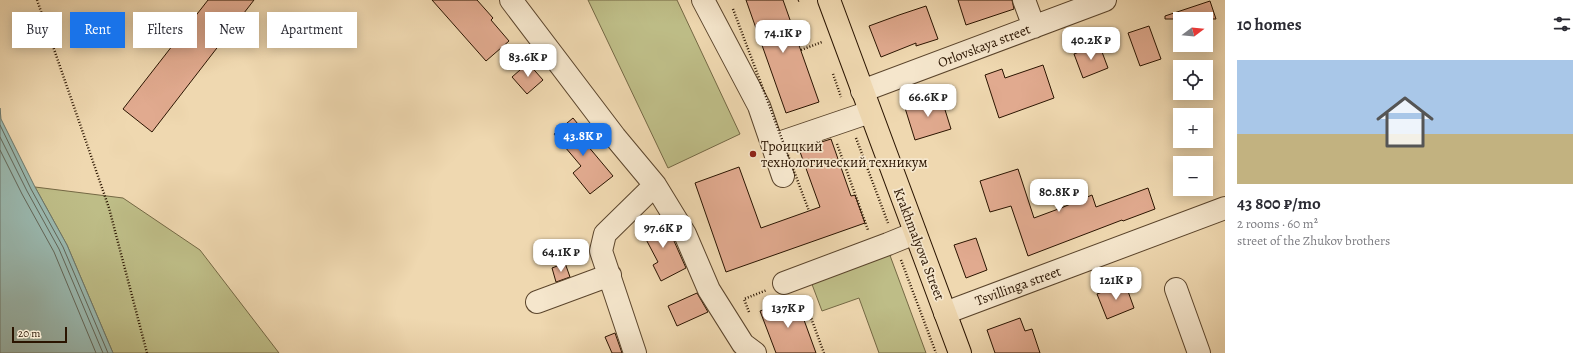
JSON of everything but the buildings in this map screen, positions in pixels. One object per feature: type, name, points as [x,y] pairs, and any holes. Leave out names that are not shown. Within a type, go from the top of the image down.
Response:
[{"type":"main road","name":"Krakhmalyova Street","points":[[829,0],[960,353]]},
{"type":"street","points":[[511,0],[615,136],[655,185],[685,234],[709,290],[745,350]]},
{"type":"street","points":[[703,0],[759,106],[783,176]]},
{"type":"street","points":[[1024,0],[1034,27]]},
{"type":"street","name":"Orlovskaya street","points":[[862,91],[1105,0]]},
{"type":"street","points":[[773,145],[870,112]]},
{"type":"street","points":[[635,353],[601,251],[605,234],[655,185]]},
{"type":"street","name":"Tsvillinga street","points":[[946,313],[1225,208]]},
{"type":"street","points":[[792,286],[915,233]]},
{"type":"street","points":[[538,302],[610,275]]},
{"type":"street","points":[[1176,289],[1199,353]]},
{"type":"path","points":[[37,0],[109,208],[147,353]]},
{"type":"path","points":[[733,9],[809,211]]},
{"type":"path","points":[[819,35],[824,49]]},
{"type":"path","points":[[801,50],[822,42]]},
{"type":"path","points":[[832,70],[840,122],[885,245],[936,353]]},
{"type":"path","points":[[840,122],[885,245]]},
{"type":"path","points":[[750,316],[744,299],[792,286],[824,353]]},
{"type":"shaded area","points":[[588,0],[677,0],[740,134],[668,168]]},
{"type":"shaded area","points":[[35,187],[123,198],[200,250],[279,353],[113,353],[67,245]]},
{"type":"shaded area","points":[[888,250],[926,353],[879,353],[859,298],[822,311],[810,279]]},
{"type":"water","points":[[0,108],[1,119],[35,187],[67,245],[113,353],[0,353]]},
{"type":"place","name":"Троицкий технологический техникум","points":[[753,154]]}]
